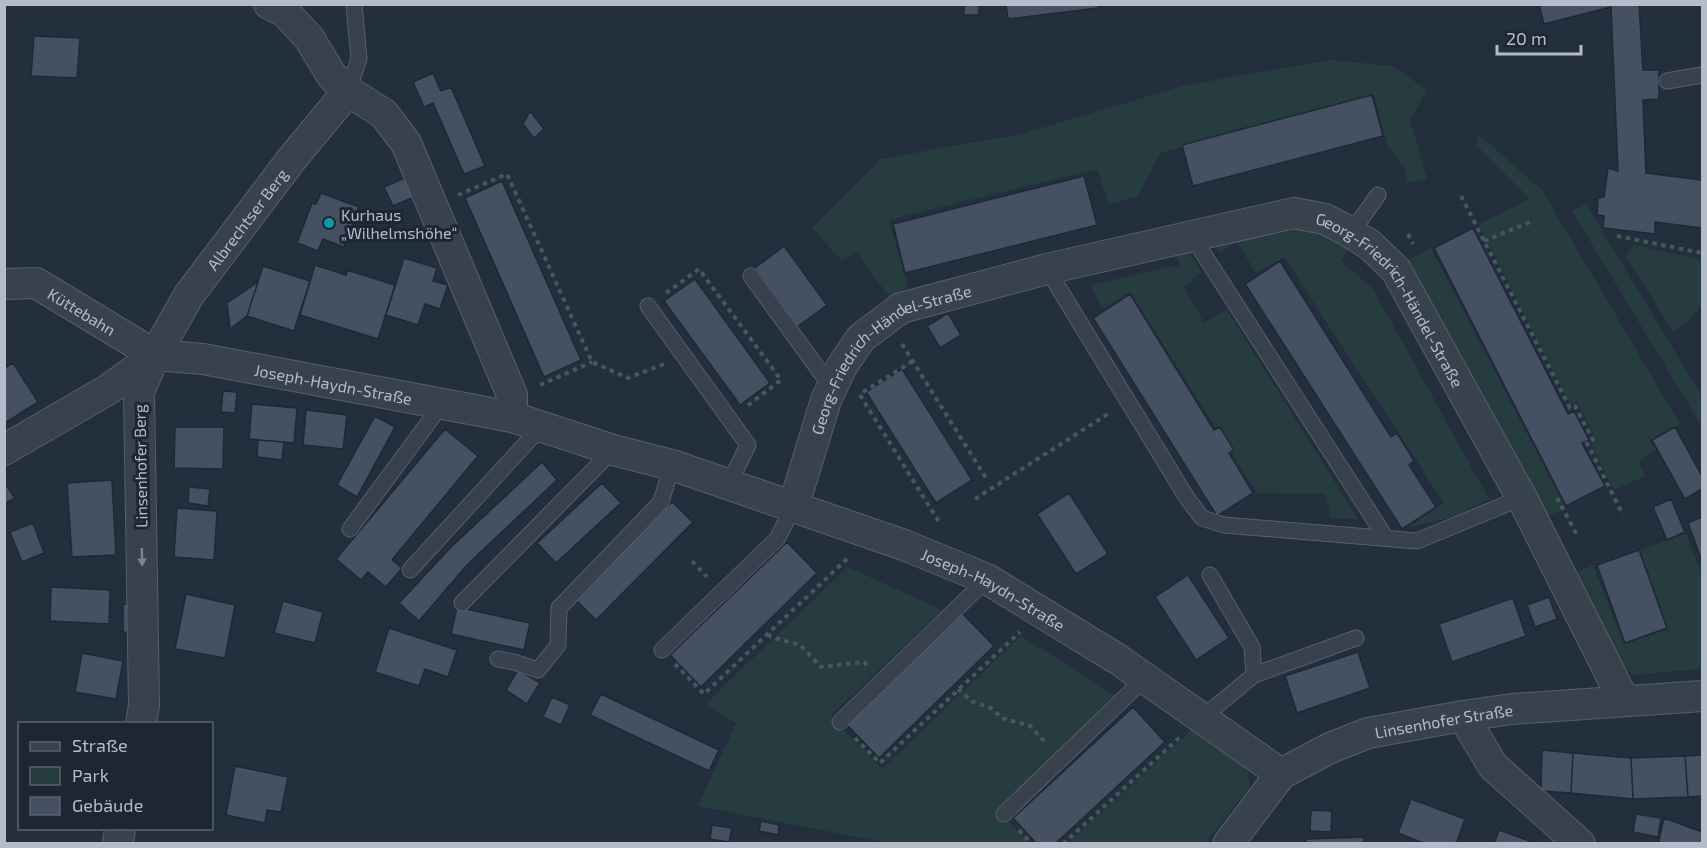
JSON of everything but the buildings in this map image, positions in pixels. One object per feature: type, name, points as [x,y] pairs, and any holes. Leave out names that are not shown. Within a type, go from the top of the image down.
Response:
[{"type":"street","points":[[269,4],[285,12],[309,38],[332,76],[348,91],[384,114],[406,143],[512,395],[512,417]]},
{"type":"street","name":"Albrechtser Berg","points":[[156,355],[189,295],[291,160],[348,91]]},
{"type":"street","name":"Georg-Friedrich-Händel-Straße","points":[[793,508],[826,400],[842,366],[861,338],[901,308],[1047,269],[1294,213],[1325,219],[1370,245],[1396,270],[1521,498],[1624,700]]},
{"type":"street","name":"Küttebahn","points":[[4,284],[36,284],[156,355]]},
{"type":"street","name":"Joseph-Haydn-Straße","points":[[156,355],[203,359],[512,417],[613,450],[672,465],[904,544],[987,579],[1119,660],[1281,774]]},
{"type":"street","name":"Linsenhofer Berg","points":[[4,450],[109,389],[156,355]]},
{"type":"street","name":"Linsenhofer Berg","points":[[141,722],[144,705],[139,392],[156,355]]},
{"type":"street","name":"Linsenhofer Straße","points":[[1228,843],[1281,774],[1330,748],[1368,733],[1512,709],[1702,696]]},
{"type":"street","points":[[1463,716],[1493,766],[1580,843]]},
{"type":"lane","name":"Albrechtser Berg","points":[[348,91],[359,59],[354,4]]},
{"type":"lane","points":[[1667,81],[1702,75]]},
{"type":"lane","points":[[1351,233],[1378,195]]},
{"type":"lane","points":[[1192,236],[1386,538]]},
{"type":"lane","points":[[1047,269],[1127,402],[1202,518],[1224,525],[1417,541],[1521,498]]},
{"type":"lane","points":[[751,276],[832,388]]},
{"type":"lane","points":[[648,306],[748,445],[729,484]]},
{"type":"lane","points":[[350,529],[442,404]]},
{"type":"lane","points":[[410,570],[541,427]]},
{"type":"lane","points":[[462,603],[613,450]]},
{"type":"lane","points":[[498,659],[538,670],[558,645],[559,608],[661,502],[672,465]]},
{"type":"lane","points":[[662,650],[777,539],[793,508]]},
{"type":"lane","points":[[1210,575],[1252,647],[1254,675]]},
{"type":"lane","points":[[840,722],[987,579]]},
{"type":"lane","points":[[1202,718],[1254,675],[1356,638]]},
{"type":"lane","points":[[1004,814],[1145,678]]},
{"type":"path","points":[[456,196],[507,174],[592,362],[628,378],[685,357]]},
{"type":"path","points":[[1461,196],[1570,408],[1575,406],[1593,440],[1587,443],[1623,515]]},
{"type":"path","points":[[1484,241],[1530,222]]},
{"type":"path","points":[[1617,236],[1702,253]]},
{"type":"path","points":[[648,306],[699,270],[780,380],[729,419]]},
{"type":"path","points":[[887,319],[986,478]]},
{"type":"path","points":[[913,361],[860,394],[939,522]]},
{"type":"path","points":[[536,376],[540,385],[592,362]]},
{"type":"path","points":[[975,500],[1127,402]]},
{"type":"path","points":[[662,650],[704,694],[873,534]]},
{"type":"path","points":[[840,722],[880,763],[1041,612]]},
{"type":"path","points":[[768,634],[771,637],[800,645],[821,667],[864,662],[883,680]]},
{"type":"path","points":[[958,689],[973,702],[991,708],[1002,718],[1030,726],[1062,759]]},
{"type":"path","points":[[1063,843],[1202,718]]},
{"type":"green space","points":[[1331,60],[1392,66],[1427,90],[1410,120],[1427,179],[1407,183],[1405,168],[1388,147],[1374,95],[1160,153],[1138,196],[1109,205],[1097,169],[889,220],[908,287],[890,298],[856,252],[842,261],[812,228],[880,159],[1021,134],[1186,85]]},
{"type":"green space","points":[[1479,135],[1542,190],[1680,424],[1650,441],[1656,450],[1639,461],[1645,476],[1614,490],[1591,444],[1597,441],[1577,401],[1570,404],[1479,224],[1530,199],[1476,145]]},
{"type":"green space","points":[[1586,204],[1702,397],[1702,427],[1572,211]]},
{"type":"green space","points":[[1281,221],[1351,243],[1341,261],[1373,289],[1489,499],[1457,516],[1409,527],[1444,503],[1284,257],[1256,273],[1236,241],[1220,253],[1216,247],[1220,234]]},
{"type":"green space","points":[[1634,245],[1702,260],[1702,305],[1687,323],[1673,332],[1626,256]]},
{"type":"green space","points":[[1173,248],[1187,249],[1202,272],[1184,287],[1204,323],[1227,310],[1358,519],[1331,518],[1325,494],[1257,493],[1130,292],[1103,309],[1090,285],[1180,265]]},
{"type":"green space","points":[[1431,248],[1566,509],[1542,518],[1402,263]]},
{"type":"green space","points":[[1686,534],[1702,576],[1702,669],[1633,675],[1625,668],[1576,572],[1593,565],[1624,644],[1668,629],[1640,550]]},
{"type":"green space","points":[[848,567],[942,610],[830,716],[882,769],[1021,636],[1116,696],[998,811],[1029,843],[888,843],[698,806],[736,723],[705,704]]},
{"type":"green space","points":[[1196,726],[1234,752],[1248,772],[1250,787],[1205,843],[1067,844]]},
{"type":"place","name":"Kurhaus „Wilhelmshöhe“","points":[[329,223]]}]
